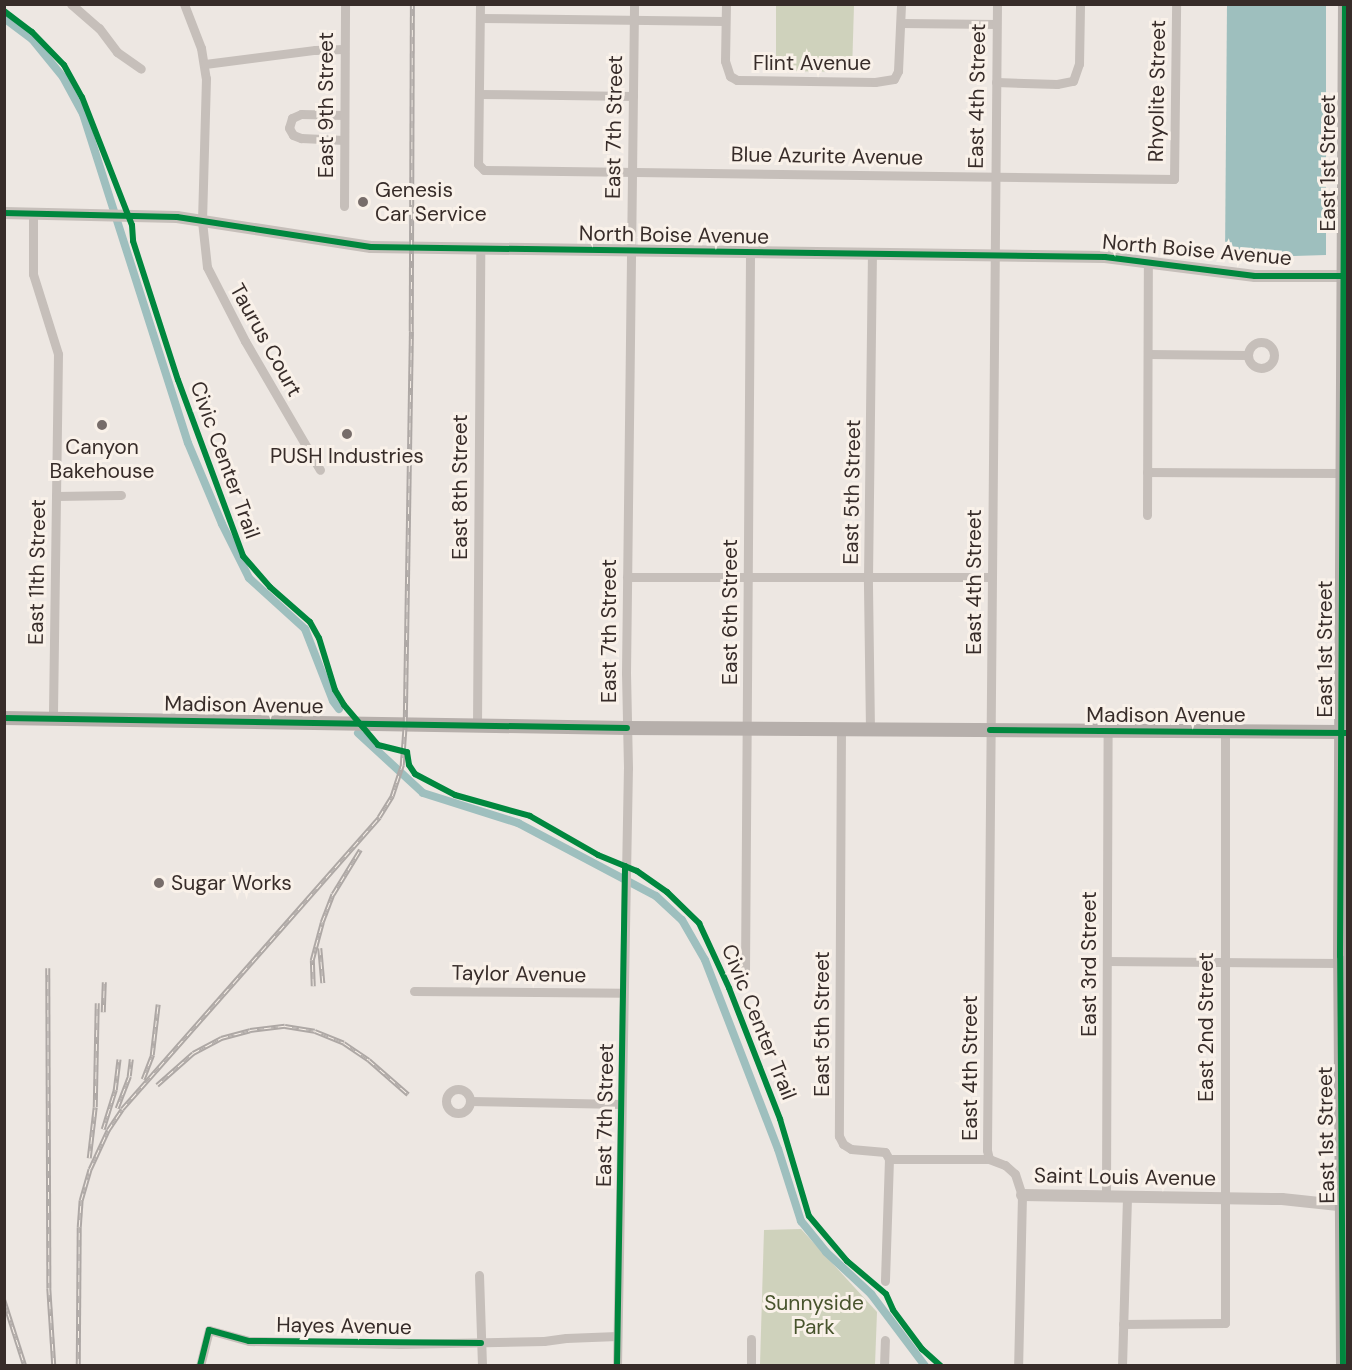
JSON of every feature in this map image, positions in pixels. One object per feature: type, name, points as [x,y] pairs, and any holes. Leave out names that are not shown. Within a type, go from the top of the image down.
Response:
[{"type":"main road","name":"East 1st Street","points":[[1343,1365],[1346,1206],[1340,963],[1344,733],[1345,4]]},
{"type":"main road","name":"Madison Avenue","points":[[4,718],[627,728],[1344,733]]},
{"type":"street","points":[[71,4],[99,28],[117,52],[141,69]]},
{"type":"street","points":[[184,4],[196,30],[204,64],[202,221]]},
{"type":"street","name":"East 9th Street","points":[[344,206],[345,4]]},
{"type":"street","points":[[480,4],[479,94],[633,96]]},
{"type":"street","name":"East 7th Street","points":[[617,1365],[626,866],[634,4]]},
{"type":"street","points":[[480,18],[725,21],[726,4]]},
{"type":"street","points":[[901,4],[901,23],[996,24]]},
{"type":"street","name":"East 4th Street","points":[[989,1159],[987,1139],[997,4]]},
{"type":"street","points":[[996,82],[1057,84],[1073,81],[1079,64],[1080,4]]},
{"type":"street","name":"Rhyolite Street","points":[[1174,178],[1176,4]]},
{"type":"street","name":"Flint Avenue","points":[[725,21],[725,61],[730,76],[742,81],[894,80],[900,62],[901,23]]},
{"type":"street","points":[[204,64],[315,50],[344,49]]},
{"type":"street","name":"Blue Azurite Avenue","points":[[479,94],[478,164],[480,168],[632,172],[1174,178]]},
{"type":"street","points":[[344,115],[301,114],[292,118],[290,128],[293,135],[301,138],[344,140]]},
{"type":"street","name":"North Boise Avenue","points":[[4,213],[128,215],[202,221],[371,247],[1106,257],[1255,276],[1346,276]]},
{"type":"street","name":"East 11th Street","points":[[33,214],[33,274],[58,354],[53,719]]},
{"type":"street","name":"Taurus Court","points":[[202,221],[203,248],[214,284],[320,470]]},
{"type":"street","name":"East 8th Street","points":[[477,726],[480,249]]},
{"type":"street","name":"East 6th Street","points":[[745,972],[750,252]]},
{"type":"street","name":"East 5th Street","points":[[870,730],[868,578],[872,254]]},
{"type":"street","points":[[1146,516],[1148,262]]},
{"type":"street","points":[[1148,354],[1247,355]]},
{"type":"street","points":[[1147,472],[1343,473]]},
{"type":"street","points":[[56,496],[121,495]]},
{"type":"street","points":[[627,577],[991,577]]},
{"type":"street","name":"East 5th Street","points":[[841,729],[839,1136],[846,1147],[885,1152],[889,1160]]},
{"type":"street","name":"East 3rd Street","points":[[1106,1196],[1108,731]]},
{"type":"street","name":"East 2nd Street","points":[[1123,1324],[1225,1323],[1223,963],[1225,732]]},
{"type":"street","points":[[1107,961],[1340,963]]},
{"type":"street","name":"Taylor Avenue","points":[[414,991],[623,993]]},
{"type":"street","points":[[470,1101],[621,1104]]},
{"type":"street","points":[[885,1281],[889,1160],[989,1159]]},
{"type":"street","name":"Saint Louis Avenue","points":[[989,1159],[1012,1169],[1022,1195],[1282,1198],[1346,1206]]},
{"type":"street","points":[[1018,1365],[1022,1195]]},
{"type":"street","points":[[1122,1365],[1126,1196]]},
{"type":"street","points":[[479,1275],[482,1365]]},
{"type":"street","name":"Hayes Avenue","points":[[200,1365],[209,1330],[256,1341],[481,1343],[617,1336]]},
{"type":"street","points":[[751,1339],[751,1365]]},
{"type":"street","points":[[884,1365],[885,1340]]},
{"type":"green space","points":[[776,5],[854,5],[852,72],[776,71]]},
{"type":"green space","name":"Sunnyside Park","points":[[801,1229],[877,1312],[875,1365],[760,1365],[764,1230]]},
{"type":"water","points":[[1227,5],[1326,5],[1326,255],[1225,258]]},
{"type":"waterway","points":[[4,18],[32,39],[63,77],[83,114],[188,443],[222,524],[249,578],[305,629],[333,701],[339,709]]},
{"type":"waterway","points":[[358,733],[423,793],[518,823],[656,896],[682,920],[705,960],[778,1149],[801,1221],[826,1252],[871,1294],[925,1366]]},
{"type":"railway","points":[[78,1366],[81,1200],[90,1169],[108,1130],[122,1109],[379,817],[392,796],[402,765],[405,724],[411,331],[412,4]]},
{"type":"railway","points":[[313,986],[312,960],[322,922],[333,894],[360,850]]},
{"type":"railway","points":[[320,948],[323,983]]},
{"type":"railway","points":[[48,968],[49,1288],[54,1366]]},
{"type":"railway","points":[[103,1012],[104,982]]},
{"type":"railway","points":[[89,1158],[95,1107],[97,1003]]},
{"type":"railway","points":[[143,1079],[152,1055],[158,1004]]},
{"type":"railway","points":[[157,1085],[193,1053],[221,1038],[250,1030],[285,1026],[315,1031],[344,1043],[369,1060],[408,1094]]},
{"type":"railway","points":[[103,1129],[115,1090],[119,1059]]},
{"type":"railway","points":[[117,1108],[129,1076],[131,1059]]},
{"type":"railway","points":[[4,1300],[25,1366]]},
{"type":"cycle path","points":[[1343,1366],[1340,956],[1345,4]]},
{"type":"cycle path","name":"Civic Center Trail","points":[[4,11],[32,32],[64,65],[82,97],[132,225],[133,241],[178,380],[243,556],[270,587],[310,622],[319,638],[335,690],[344,705],[378,745],[407,752],[409,765],[415,774],[455,795],[530,816],[598,855],[637,871],[667,892],[699,923],[729,988],[780,1119],[809,1216],[847,1261],[886,1294],[893,1310],[922,1349],[941,1366]]},
{"type":"cycle path","points":[[4,213],[177,217],[371,247],[1105,257],[1255,276],[1348,276]]},
{"type":"cycle path","points":[[4,718],[627,728]]},
{"type":"cycle path","points":[[990,730],[1348,733]]},
{"type":"cycle path","points":[[617,1366],[625,866]]},
{"type":"cycle path","points":[[200,1366],[209,1330],[249,1341],[481,1343]]},
{"type":"place","name":"Genesis Car Service","points":[[363,202]]},
{"type":"place","name":"Canyon Bakehouse","points":[[102,425]]},
{"type":"place","name":"PUSH Industries","points":[[347,434]]},
{"type":"place","name":"Sugar Works","points":[[159,883]]}]
